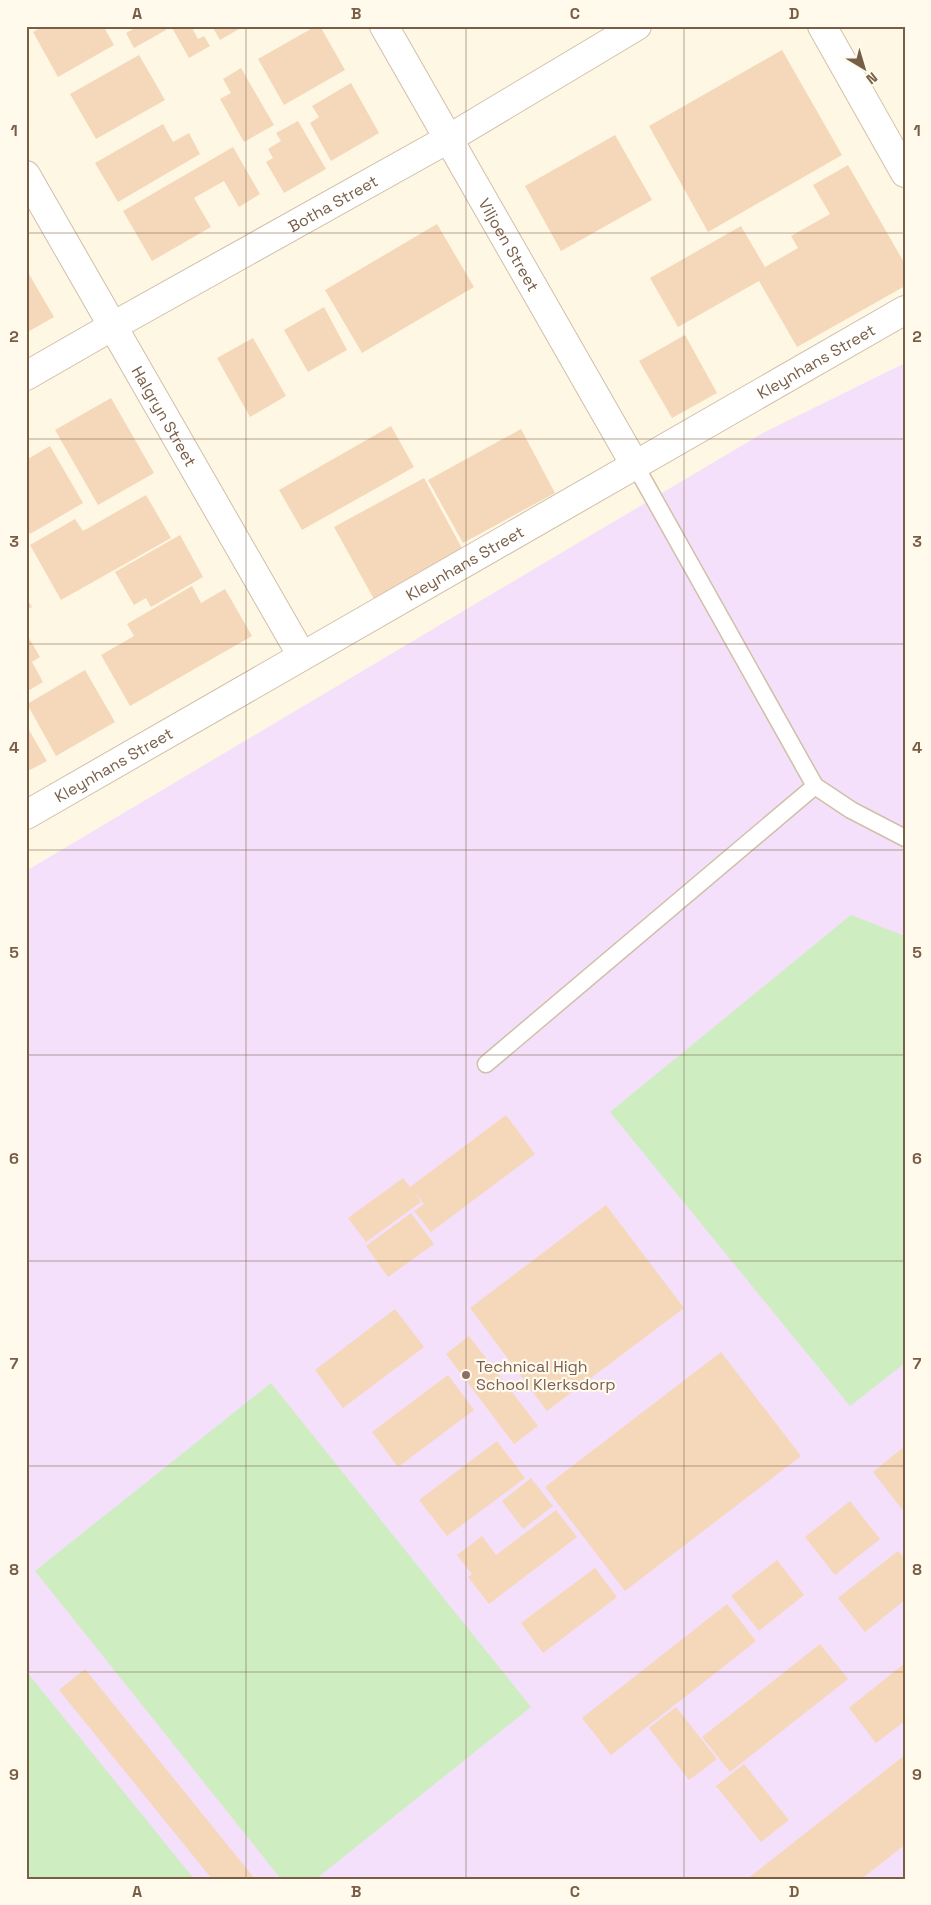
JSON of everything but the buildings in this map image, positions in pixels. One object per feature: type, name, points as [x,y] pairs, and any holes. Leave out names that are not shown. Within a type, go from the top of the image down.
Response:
[{"type":"street","name":"Viljoen Street","points":[[384,26],[635,465]]},
{"type":"street","name":"Botha Street","points":[[26,376],[448,140],[637,26]]},
{"type":"street","points":[[822,26],[905,174]]},
{"type":"street","name":"Halgryn Street","points":[[26,175],[302,656]]},
{"type":"street","name":"Kleynhans Street","points":[[26,816],[905,310]]},
{"type":"lane","points":[[635,465],[815,786],[851,810],[905,838]]},
{"type":"lane","points":[[486,1064],[815,786]]},
{"type":"shaded area","name":"Technical High School Klerksdorp","points":[[905,363],[905,1879],[26,1879],[26,871],[763,433]]},
{"type":"green space","points":[[851,915],[905,936],[905,1363],[850,1406],[610,1112]]},
{"type":"green space","points":[[271,1383],[531,1707],[316,1879],[281,1879],[35,1571]]},
{"type":"green space","points":[[26,1671],[194,1879],[26,1879]]},
{"type":"place","name":"Technical High School Klerksdorp","points":[[466,1375]]}]
